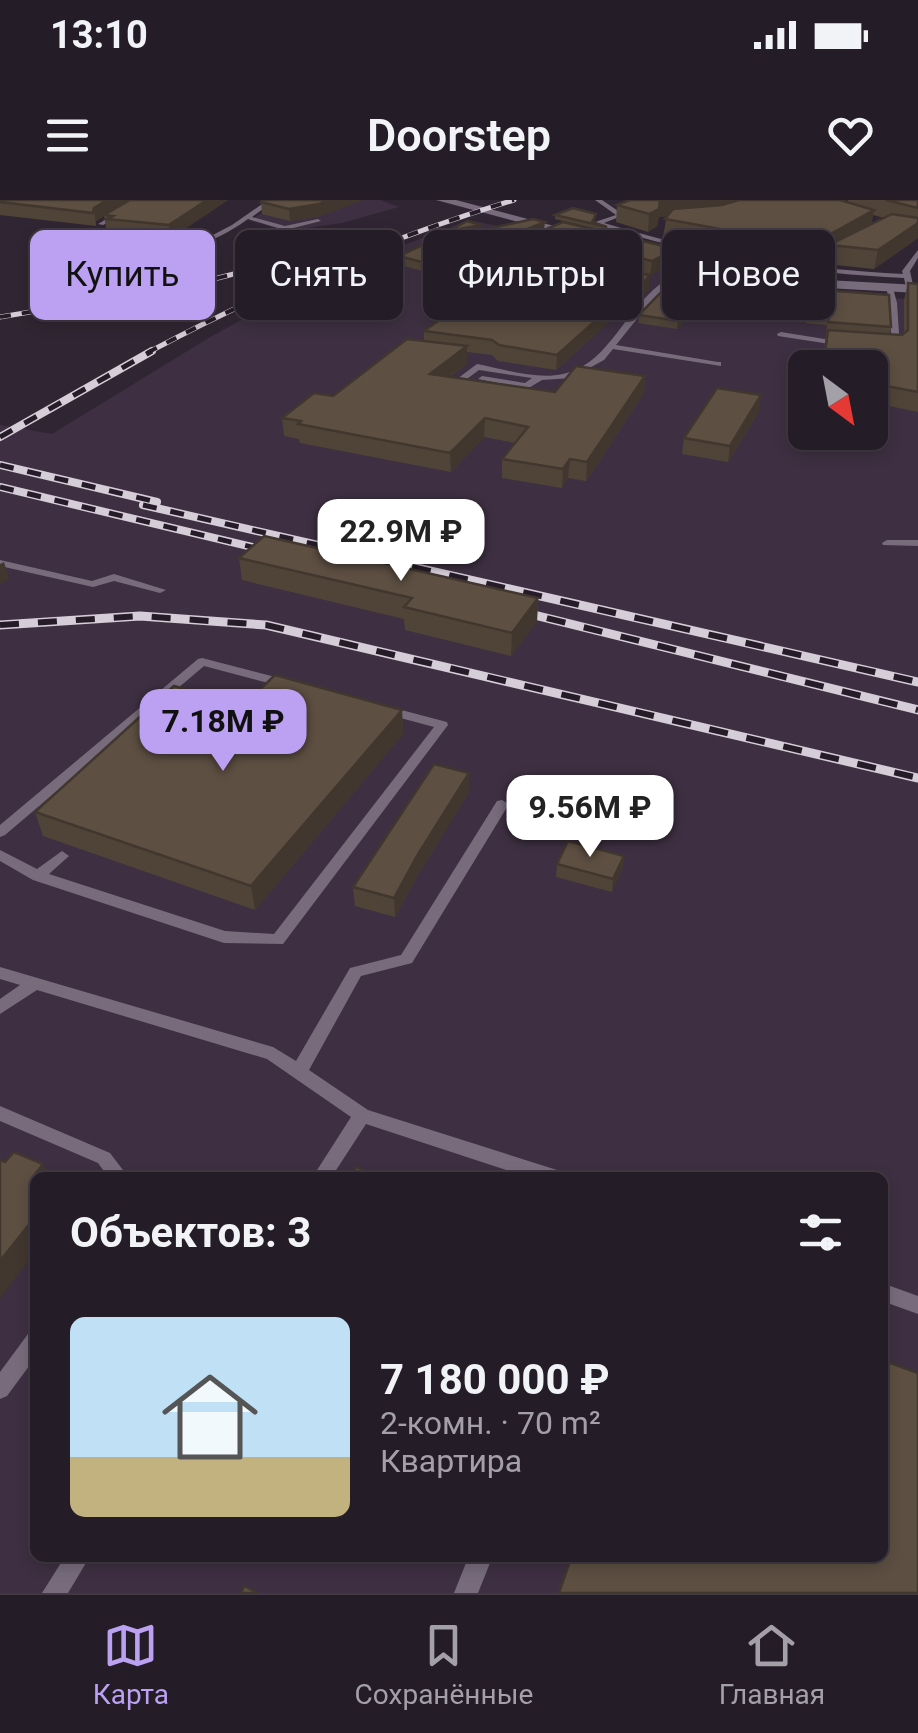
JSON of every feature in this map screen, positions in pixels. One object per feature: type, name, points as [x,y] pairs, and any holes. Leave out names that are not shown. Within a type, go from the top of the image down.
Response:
[{"type":"street","points":[[442,200],[560,230]]},
{"type":"street","points":[[835,285],[889,288],[911,285]]},
{"type":"lane","points":[[101,224],[144,200]]},
{"type":"lane","points":[[215,235],[272,200]]},
{"type":"lane","points":[[598,200],[622,215]]},
{"type":"lane","points":[[631,212],[597,223],[810,272],[911,285],[918,252]]},
{"type":"lane","points":[[222,220],[243,219],[288,229],[318,221]]},
{"type":"lane","points":[[505,230],[525,222]]},
{"type":"lane","points":[[642,241],[666,228]]},
{"type":"lane","points":[[456,382],[478,367],[568,376],[601,358],[662,287]]},
{"type":"lane","points":[[878,347],[896,348],[889,288]]},
{"type":"lane","points":[[835,299],[840,300]]},
{"type":"lane","points":[[858,301],[893,303]]},
{"type":"lane","points":[[781,334],[807,341],[861,346]]},
{"type":"lane","points":[[610,346],[718,364]]},
{"type":"lane","points":[[461,356],[568,376]]},
{"type":"lane","points":[[482,379],[527,386],[541,376]]},
{"type":"lane","points":[[888,543],[918,543]]},
{"type":"lane","points":[[0,563],[93,584],[114,578],[160,590]]},
{"type":"lane","points":[[0,832],[202,662],[294,686]]},
{"type":"lane","points":[[0,855],[38,876],[224,937],[278,940],[442,725],[368,706]]},
{"type":"lane","points":[[299,1072],[356,972],[406,959],[502,804]]},
{"type":"lane","points":[[38,876],[62,856]]},
{"type":"lane","points":[[0,973],[274,1054],[362,1115],[538,1172]]},
{"type":"lane","points":[[0,1008],[33,984]]},
{"type":"lane","points":[[0,1113],[104,1158],[115,1172]]},
{"type":"lane","points":[[326,1172],[362,1115]]},
{"type":"lane","points":[[888,1294],[918,1305]]},
{"type":"lane","points":[[0,1389],[30,1348]]},
{"type":"lane","points":[[54,1593],[74,1562]]},
{"type":"lane","points":[[466,1593],[478,1562]]},
{"type":"shaded area","points":[[280,200],[380,200],[399,207],[342,223],[294,230],[250,221]]},
{"type":"shaded area","points":[[469,220],[515,230],[443,230]]},
{"type":"shaded area","points":[[423,238],[423,320],[642,320],[642,257],[662,262],[662,320],[835,320],[835,293],[918,300],[918,1593],[0,1593],[0,425],[52,434],[241,320],[403,320],[403,246]]},
{"type":"building","points":[[0,200],[107,200],[93,213]]},
{"type":"building","points":[[130,200],[207,200],[169,225],[107,219],[113,216],[104,215]]},
{"type":"building","points":[[263,200],[330,200],[289,209]]},
{"type":"building","points":[[630,200],[660,200],[659,209],[649,214],[617,205]]},
{"type":"building","points":[[739,200],[840,200],[874,210],[835,232],[726,230],[665,219],[673,209]]},
{"type":"building","points":[[886,200],[918,200],[918,208]]},
{"type":"building","points":[[573,208],[596,214],[592,222],[607,227],[555,215]]},
{"type":"building","points":[[892,214],[918,218],[918,223],[878,250],[835,246],[835,242]]},
{"type":"building","points":[[533,219],[545,222],[525,230],[483,230]]},
{"type":"building","points":[[467,221],[481,225],[454,230],[451,230]]},
{"type":"building","points":[[563,222],[596,230],[544,230]]},
{"type":"building","points":[[642,241],[662,246],[662,256],[652,261],[642,259]]},
{"type":"building","points":[[423,245],[423,262],[403,254]]},
{"type":"building","points":[[908,283],[918,284],[918,392],[888,386],[888,350],[825,350],[828,330],[902,335],[908,330]]},
{"type":"building","points":[[662,291],[662,319],[642,315]]},
{"type":"building","points":[[835,291],[889,295],[891,327],[828,322],[835,320]]},
{"type":"building","points":[[439,320],[596,320],[557,355],[499,345],[492,340],[424,331]]},
{"type":"building","points":[[407,339],[467,346],[430,374],[555,392],[576,366],[645,376],[587,462],[570,459],[563,469],[502,459],[528,427],[485,418],[450,453],[282,418],[314,393],[333,396]]},
{"type":"building","points":[[717,388],[761,395],[730,446],[684,438]]},
{"type":"building","points":[[264,536],[538,598],[512,633],[404,607],[412,598],[239,558]]},
{"type":"building","points":[[275,675],[402,710],[251,886],[35,812],[174,686],[243,706]]},
{"type":"building","points":[[434,764],[469,773],[394,898],[353,887]]},
{"type":"building","points":[[568,841],[624,856],[613,879],[557,864]]},
{"type":"building","points":[[14,1152],[43,1164],[37,1172],[30,1172],[30,1223],[0,1261],[0,1160],[5,1162]]},
{"type":"building","points":[[888,1362],[918,1373],[918,1593],[559,1593],[570,1562],[888,1562]]},
{"type":"railway","points":[[147,353],[327,268],[514,200]]},
{"type":"railway","points":[[0,317],[186,286],[235,274]]},
{"type":"railway","points":[[0,437],[152,351]]},
{"type":"railway","points":[[0,465],[157,502]]},
{"type":"railway","points":[[0,487],[273,552]]},
{"type":"railway","points":[[143,505],[349,552]]},
{"type":"railway","points":[[262,550],[277,553]]},
{"type":"railway","points":[[338,550],[918,682]]},
{"type":"railway","points":[[510,609],[918,710]]},
{"type":"railway","points":[[0,625],[140,616],[266,625],[918,778]]}]
